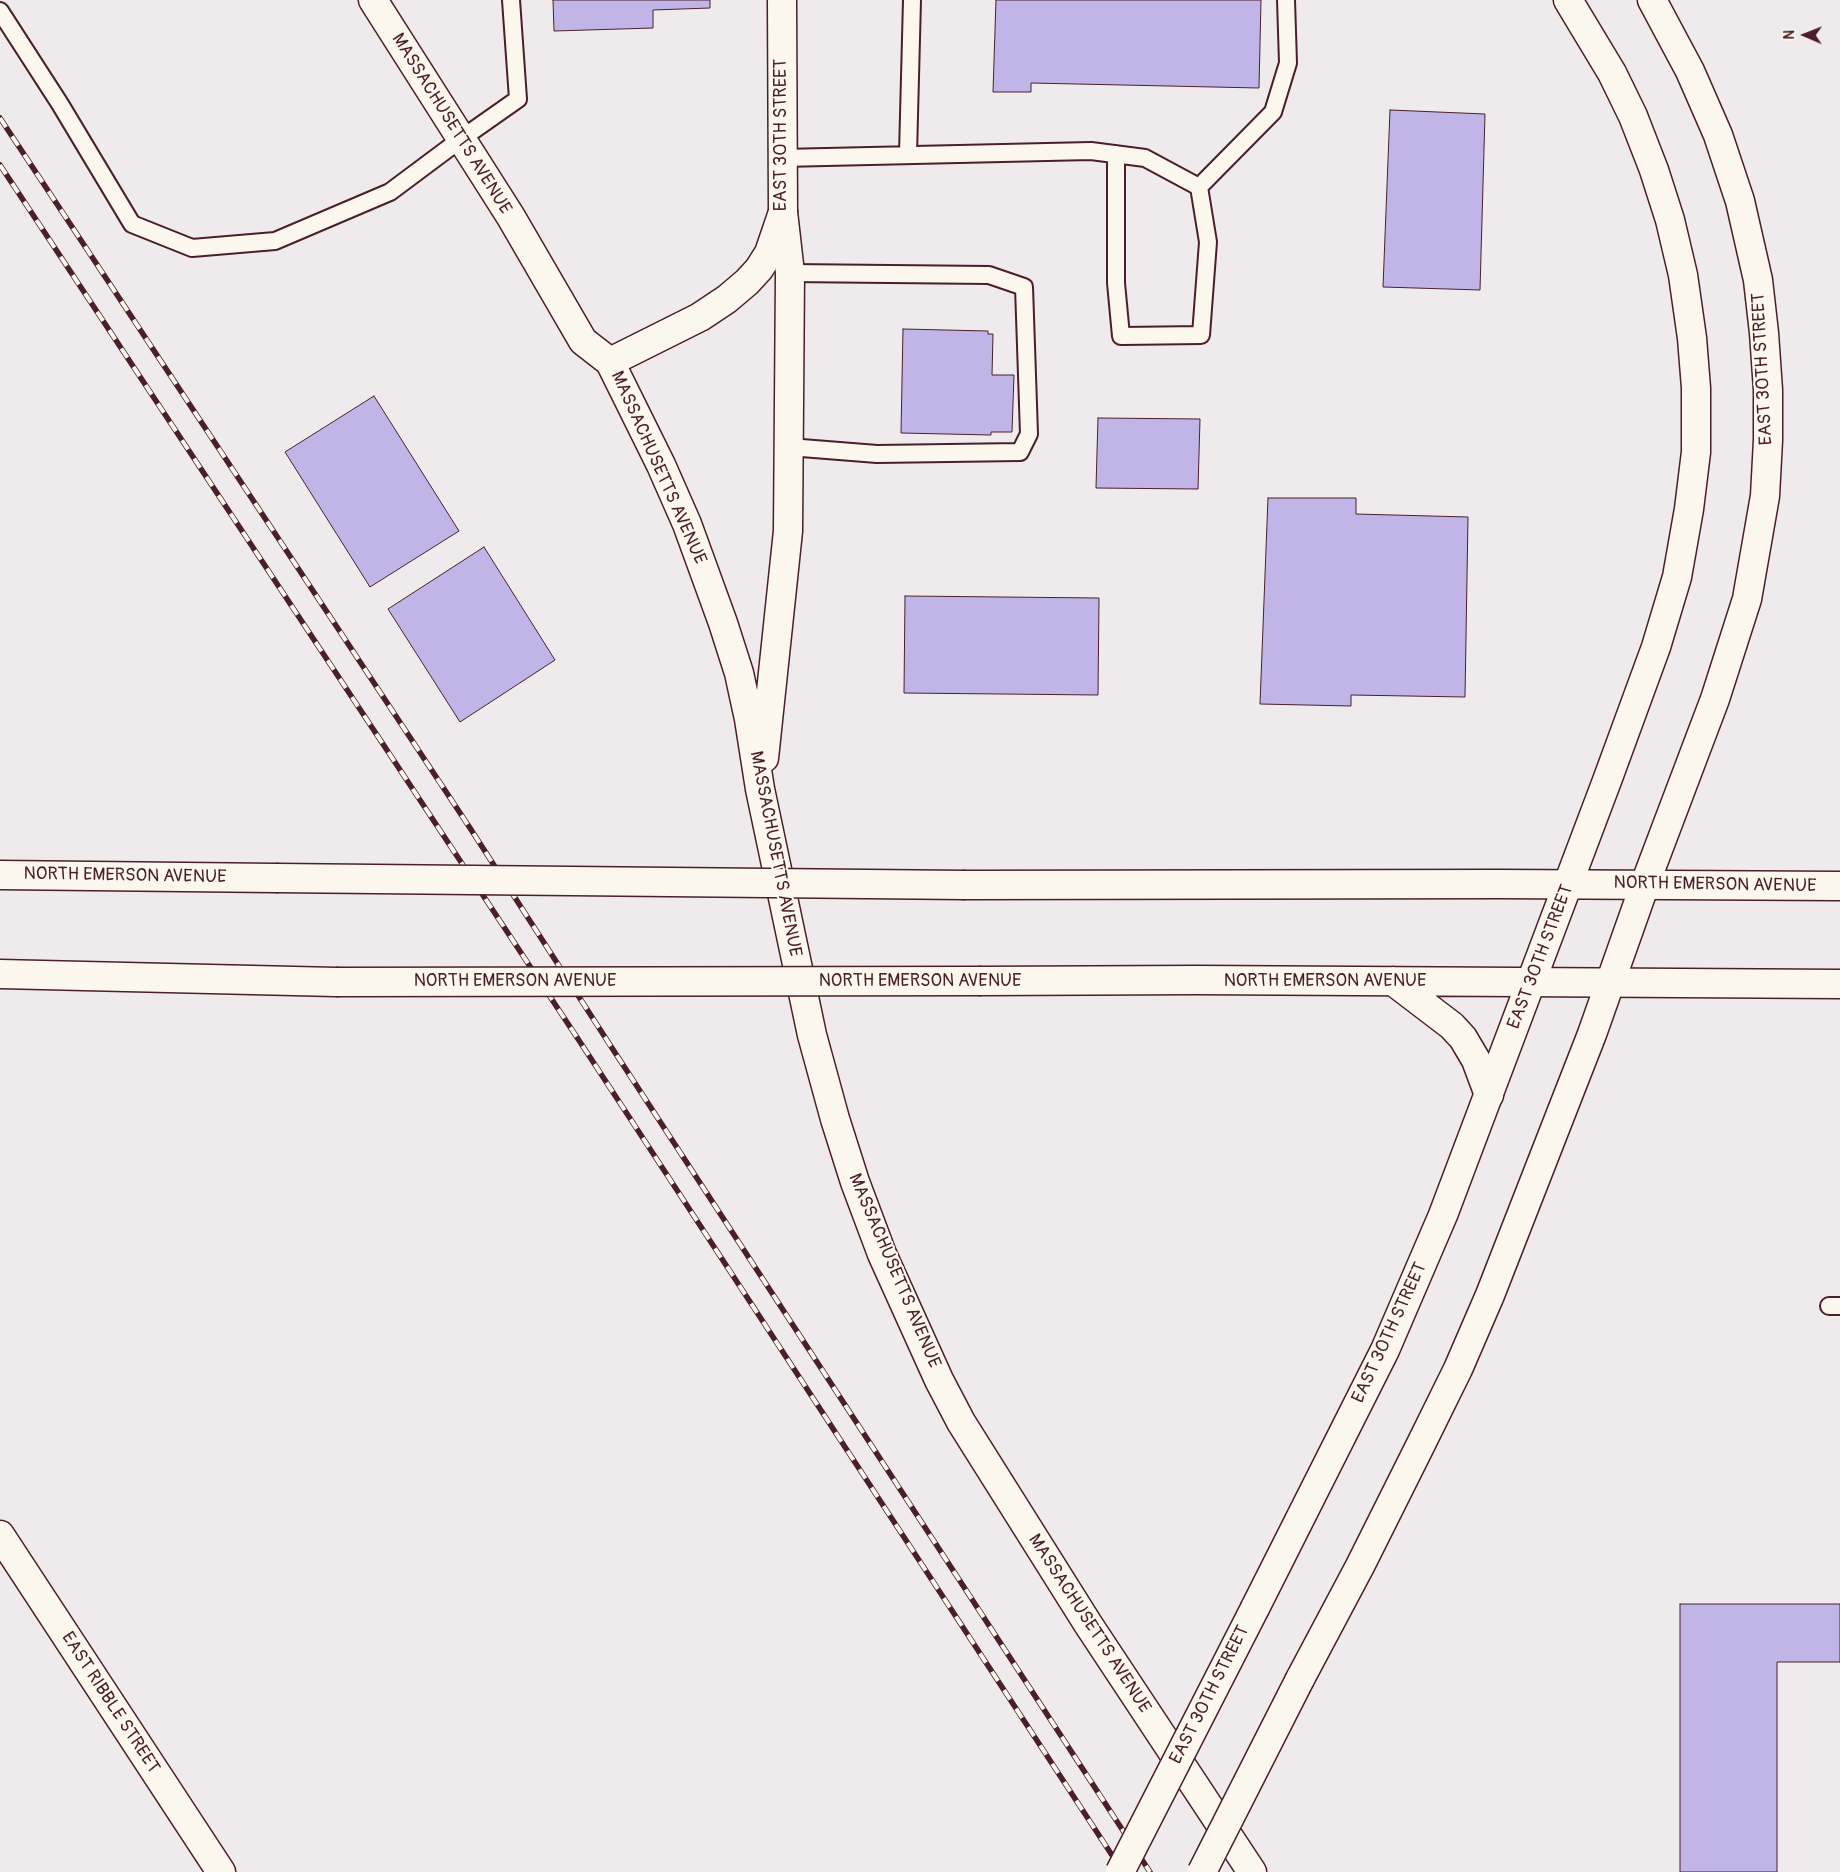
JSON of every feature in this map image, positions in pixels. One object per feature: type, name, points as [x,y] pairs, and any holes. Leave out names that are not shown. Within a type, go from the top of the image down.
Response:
[{"type":"main road","name":"MASSACHUSETTS AVENUE","points":[[373,0],[528,246],[583,341],[610,362],[661,465],[683,516],[739,673],[749,719],[760,789],[819,1065],[855,1182],[882,1254],[915,1329],[961,1422],[982,1456],[1088,1624],[1252,1872]]},
{"type":"main road","name":"EAST 30TH STREET","points":[[610,362],[700,317],[727,299],[760,269],[769,253],[783,212],[782,0]]},
{"type":"main road","name":"EAST 30TH STREET","points":[[1120,1872],[1385,1350],[1444,1214],[1569,884],[1656,647],[1677,578],[1689,509],[1696,452],[1696,388],[1692,338],[1683,275],[1670,220],[1654,170],[1633,116],[1612,73],[1568,0]]},
{"type":"main road","name":"EAST 30TH STREET","points":[[1202,1872],[1364,1557],[1465,1352],[1490,1294],[1544,1159],[1715,699],[1747,599],[1765,496],[1768,440],[1768,390],[1758,280],[1740,201],[1718,135],[1690,71],[1652,0]]},
{"type":"main road","points":[[760,789],[788,531],[790,273],[783,212]]},
{"type":"main road","name":"NORTH EMERSON AVENUE","points":[[0,875],[965,885],[1645,884],[1840,886]]},
{"type":"main road","name":"NORTH EMERSON AVENUE","points":[[0,974],[336,982],[1393,981],[1840,984]]},
{"type":"main road","points":[[1393,981],[1452,1026],[1463,1038],[1476,1060],[1489,1095]]},
{"type":"main road","name":"EAST RIBBLE STREET","points":[[0,1535],[221,1872]]},
{"type":"lane","points":[[0,11],[60,104],[132,224],[192,248],[276,242],[390,192],[518,99],[511,0]]},
{"type":"lane","points":[[908,154],[912,0]]},
{"type":"lane","points":[[1199,187],[1274,112],[1288,63],[1286,0]]},
{"type":"lane","points":[[782,158],[1091,151],[1144,158],[1199,187]]},
{"type":"lane","points":[[1116,154],[1116,282],[1121,336],[1201,335],[1208,242],[1199,187]]},
{"type":"lane","points":[[788,447],[877,454],[1020,452],[1029,434],[1024,287],[990,275],[790,273]]},
{"type":"building","points":[[553,0],[710,0],[710,8],[653,10],[653,28],[554,31]]},
{"type":"building","points":[[996,0],[1261,0],[1259,88],[1031,83],[1031,92],[993,92]]},
{"type":"building","points":[[1390,110],[1485,114],[1480,290],[1383,287]]},
{"type":"building","points":[[903,329],[988,331],[988,334],[993,334],[992,375],[1014,375],[1012,432],[991,432],[991,435],[901,433]]},
{"type":"building","points":[[374,396],[459,531],[370,587],[285,452]]},
{"type":"building","points":[[1098,418],[1200,419],[1198,489],[1096,488]]},
{"type":"building","points":[[1268,498],[1356,498],[1356,514],[1468,517],[1465,697],[1351,695],[1351,706],[1260,704]]},
{"type":"building","points":[[484,547],[555,660],[460,722],[388,609]]},
{"type":"building","points":[[905,596],[1099,598],[1098,695],[904,693]]},
{"type":"building","points":[[1680,1604],[1840,1604],[1840,1662],[1777,1662],[1777,1872],[1680,1872]]},
{"type":"railway","points":[[0,118],[470,828],[1150,1872]]},
{"type":"railway","points":[[0,165],[584,1048],[1123,1872]]}]
